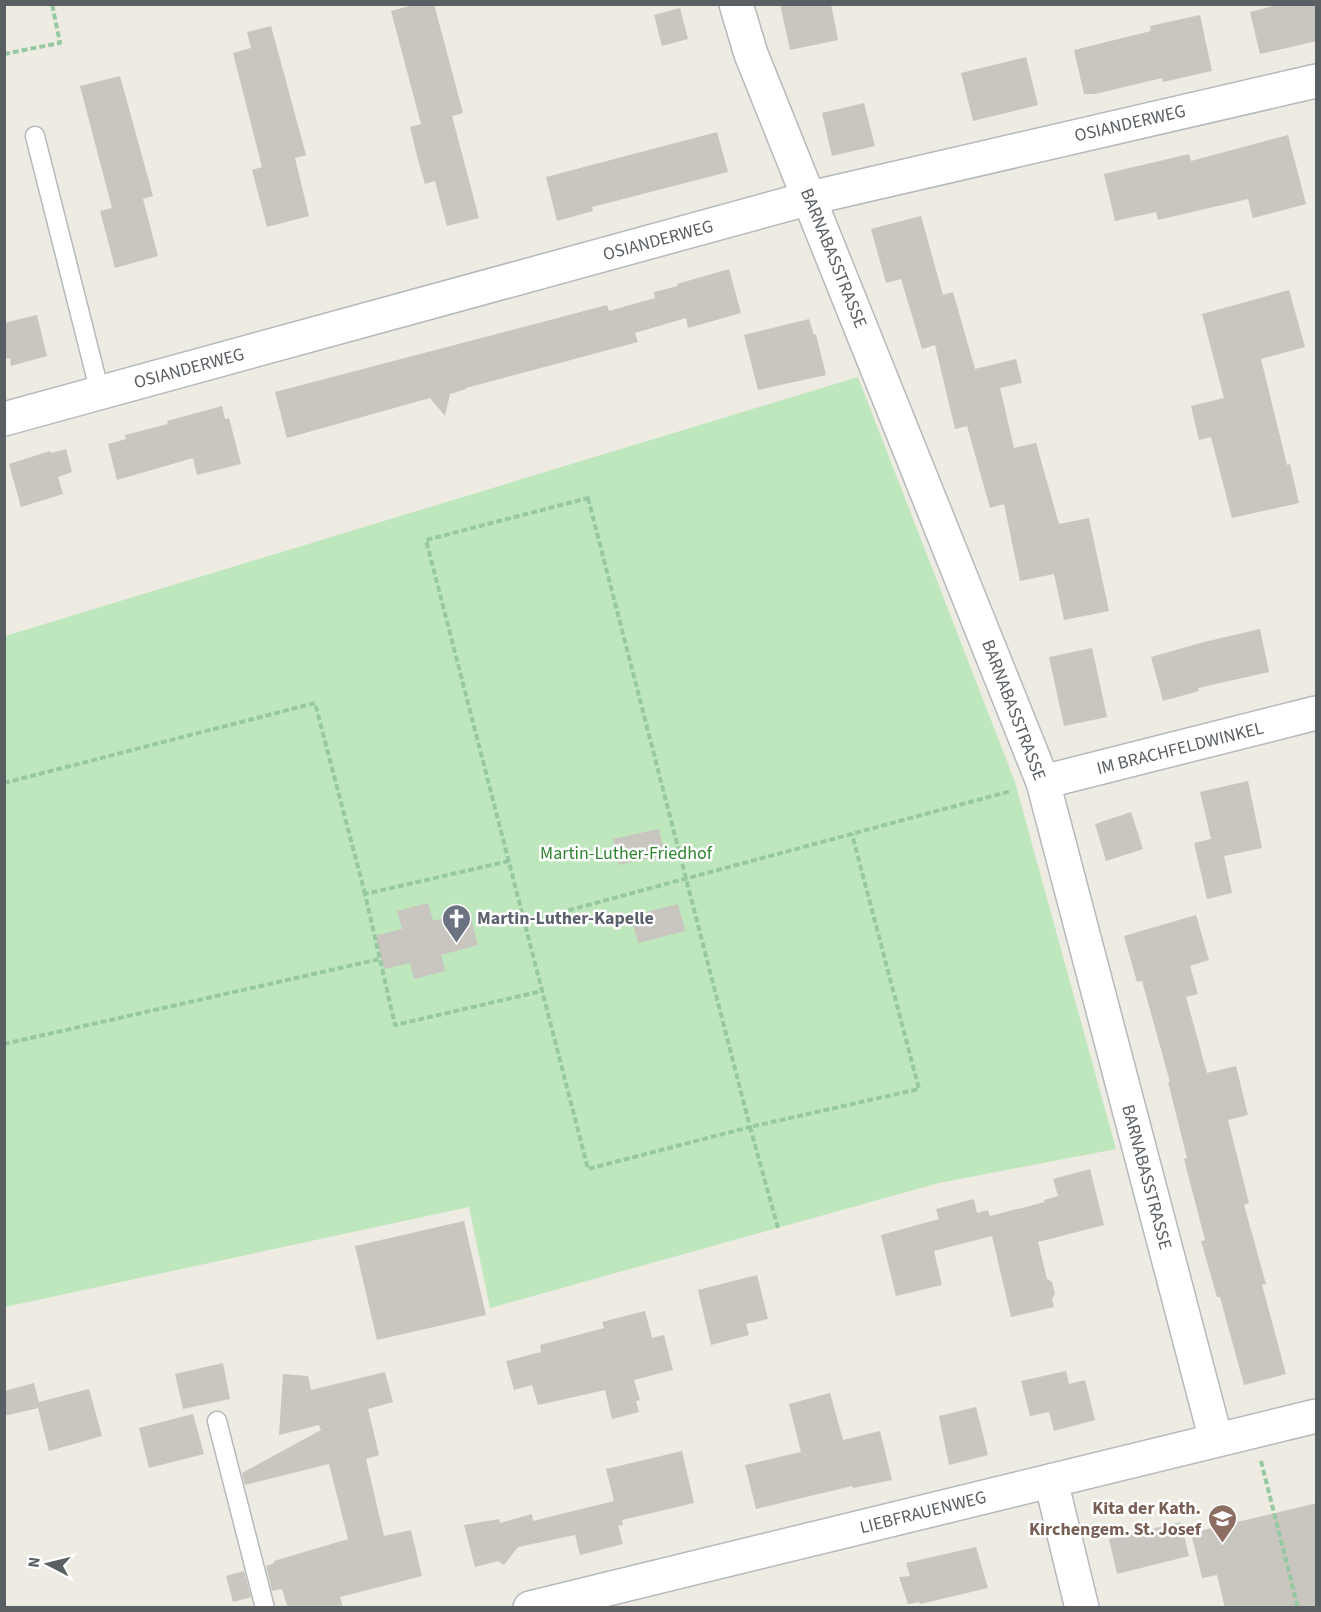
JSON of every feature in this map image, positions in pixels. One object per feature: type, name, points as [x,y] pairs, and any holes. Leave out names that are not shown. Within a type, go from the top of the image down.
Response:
[{"type":"street","name":"BARNABASSTRASSE","points":[[736,4],[751,54],[1043,782],[1216,1440]]},
{"type":"street","name":"OSIANDERWEG","points":[[4,419],[810,198],[1317,81]]},
{"type":"street","name":"IM BRACHFELDWINKEL","points":[[1043,782],[1317,713]]},
{"type":"street","name":"LIEBFRAUENWEG","points":[[530,1608],[1317,1416]]},
{"type":"street","points":[[1052,1481],[1082,1608]]},
{"type":"lane","points":[[35,136],[100,393]]},
{"type":"lane","points":[[217,1421],[265,1608]]},
{"type":"path","points":[[4,54],[60,43],[52,4]]},
{"type":"path","points":[[778,1228],[750,1127],[588,498],[426,540],[588,1169],[750,1127],[919,1089],[852,834]]},
{"type":"path","points":[[4,783],[315,704],[365,894],[395,1025],[542,991]]},
{"type":"path","points":[[525,922],[1043,782]]},
{"type":"path","points":[[365,894],[509,861]]},
{"type":"path","points":[[4,1044],[380,959]]},
{"type":"path","points":[[1253,1431],[1298,1608]]},
{"type":"green space","name":"Martin-Luther-Friedhof","points":[[858,377],[1015,782],[1116,1149],[939,1183],[490,1308],[469,1207],[5,1307],[5,636]]},
{"type":"building","points":[[417,4],[434,4],[463,113],[452,116],[479,218],[447,226],[435,181],[425,184],[417,156],[410,127],[421,124],[391,11]]},
{"type":"building","points":[[780,4],[831,4],[838,40],[790,50]]},
{"type":"building","points":[[1281,4],[1317,4],[1317,41],[1260,54],[1250,12]]},
{"type":"building","points":[[680,8],[688,39],[662,46],[654,15]]},
{"type":"building","points":[[1200,15],[1212,71],[1163,82],[1162,78],[1095,94],[1084,94],[1074,50],[1151,31],[1150,26]]},
{"type":"building","points":[[271,26],[306,155],[295,158],[309,216],[267,227],[252,170],[262,167],[233,53],[251,48],[247,32]]},
{"type":"building","points":[[1026,57],[1038,105],[973,121],[961,73]]},
{"type":"building","points":[[120,76],[153,196],[143,199],[158,256],[115,268],[100,211],[112,208],[80,86]]},
{"type":"building","points":[[864,103],[875,146],[832,156],[822,113]]},
{"type":"building","points":[[717,132],[728,172],[592,207],[593,211],[557,221],[546,177]]},
{"type":"building","points":[[1288,135],[1306,204],[1253,218],[1248,199],[1158,220],[1156,212],[1115,221],[1104,174],[1189,154],[1191,161]]},
{"type":"building","points":[[921,216],[943,295],[953,292],[975,369],[1016,359],[1022,383],[1000,388],[1014,448],[1036,443],[1059,524],[1089,518],[1109,611],[1064,620],[1054,574],[1020,581],[1004,504],[990,508],[967,426],[955,429],[935,345],[922,349],[901,279],[886,283],[871,229]]},
{"type":"building","points":[[729,269],[741,313],[688,328],[686,318],[635,333],[638,342],[466,388],[450,394],[445,416],[430,398],[287,438],[275,392],[607,305],[609,311],[655,298],[654,292]]},
{"type":"building","points":[[1289,290],[1305,347],[1261,359],[1287,465],[1290,464],[1299,503],[1232,518],[1211,437],[1199,440],[1191,406],[1224,398],[1202,314]]},
{"type":"building","points":[[37,315],[47,356],[11,366],[10,358],[4,359],[4,323]]},
{"type":"building","points":[[809,319],[814,335],[816,334],[826,375],[758,390],[744,335]]},
{"type":"building","points":[[222,406],[225,419],[229,418],[241,464],[197,475],[193,458],[117,480],[108,444],[126,439],[125,435],[168,424],[167,421]]},
{"type":"building","points":[[66,449],[72,472],[58,477],[63,494],[21,507],[9,464],[50,451],[51,453]]},
{"type":"building","points":[[1260,629],[1269,672],[1198,688],[1199,691],[1163,701],[1151,657]]},
{"type":"building","points":[[1092,648],[1107,717],[1064,726],[1049,657]]},
{"type":"building","points":[[1248,781],[1262,848],[1224,856],[1232,893],[1207,899],[1194,843],[1211,839],[1200,792]]},
{"type":"building","points":[[1131,812],[1143,849],[1106,861],[1095,824]]},
{"type":"building","points":[[659,829],[665,855],[619,865],[613,839]]},
{"type":"building","points":[[428,903],[433,921],[469,911],[478,945],[441,955],[445,971],[414,979],[410,963],[384,969],[375,936],[402,929],[397,911]]},
{"type":"building","points":[[678,904],[685,931],[638,943],[631,916]]},
{"type":"building","points":[[1196,915],[1209,960],[1190,966],[1198,994],[1186,997],[1207,1073],[1236,1066],[1248,1115],[1228,1120],[1249,1203],[1244,1205],[1266,1284],[1262,1285],[1286,1374],[1244,1385],[1220,1297],[1217,1297],[1201,1241],[1205,1240],[1184,1159],[1187,1158],[1168,1082],[1170,1082],[1142,981],[1137,982],[1124,936]]},
{"type":"building","points":[[1090,1169],[1104,1225],[1038,1242],[1047,1279],[1052,1282],[1055,1294],[1052,1299],[1054,1307],[1011,1317],[992,1236],[934,1251],[942,1285],[896,1296],[881,1235],[939,1219],[936,1209],[974,1199],[977,1213],[988,1210],[990,1216],[1045,1202],[1044,1200],[1058,1196],[1053,1179]]},
{"type":"building","points":[[464,1221],[486,1315],[377,1340],[355,1246]]},
{"type":"building","points":[[757,1275],[768,1319],[746,1324],[749,1335],[711,1345],[698,1290]]},
{"type":"building","points":[[645,1311],[652,1338],[664,1335],[673,1370],[634,1380],[640,1400],[636,1401],[639,1412],[612,1419],[605,1390],[538,1405],[532,1385],[514,1390],[506,1361],[541,1352],[540,1345],[604,1328],[602,1322]]},
{"type":"building","points":[[223,1363],[230,1399],[183,1409],[175,1374]]},
{"type":"building","points":[[1066,1371],[1069,1384],[1085,1380],[1095,1420],[1054,1431],[1049,1412],[1030,1416],[1021,1381]]},
{"type":"building","points":[[385,1372],[393,1402],[368,1409],[379,1455],[366,1459],[384,1536],[411,1530],[422,1576],[340,1597],[343,1608],[288,1608],[282,1589],[272,1591],[266,1566],[274,1561],[348,1539],[329,1464],[245,1485],[242,1473],[321,1430],[319,1425],[279,1435],[283,1374],[308,1376],[311,1390]]},
{"type":"building","points":[[34,1383],[39,1402],[89,1389],[102,1436],[49,1451],[38,1408],[4,1416],[4,1391]]},
{"type":"building","points":[[830,1393],[843,1440],[880,1431],[892,1480],[853,1488],[852,1486],[756,1509],[745,1465],[801,1452],[789,1404]]},
{"type":"building","points":[[976,1407],[988,1455],[949,1465],[939,1416]]},
{"type":"building","points":[[193,1414],[204,1454],[149,1468],[139,1428]]},
{"type":"building","points":[[682,1451],[694,1503],[622,1520],[623,1525],[618,1526],[623,1544],[580,1555],[575,1535],[518,1547],[504,1565],[498,1561],[475,1567],[464,1525],[499,1519],[500,1523],[532,1514],[533,1521],[614,1501],[606,1469]]},
{"type":"building","points":[[1317,1503],[1317,1608],[1225,1608],[1217,1575],[1202,1578],[1191,1533]]},
{"type":"building","points":[[1181,1522],[1189,1556],[1117,1574],[1109,1539]]},
{"type":"building","points":[[976,1547],[988,1588],[920,1604],[919,1602],[908,1604],[899,1577],[910,1576],[906,1563]]},
{"type":"building","points":[[244,1571],[251,1597],[233,1602],[226,1576]]},
{"type":"place","name":"Martin-Luther-Kapelle","points":[[456,944]]},
{"type":"place","name":"Kita der Kath. Kirchengem. St. Josef","points":[[1222,1544]]}]
